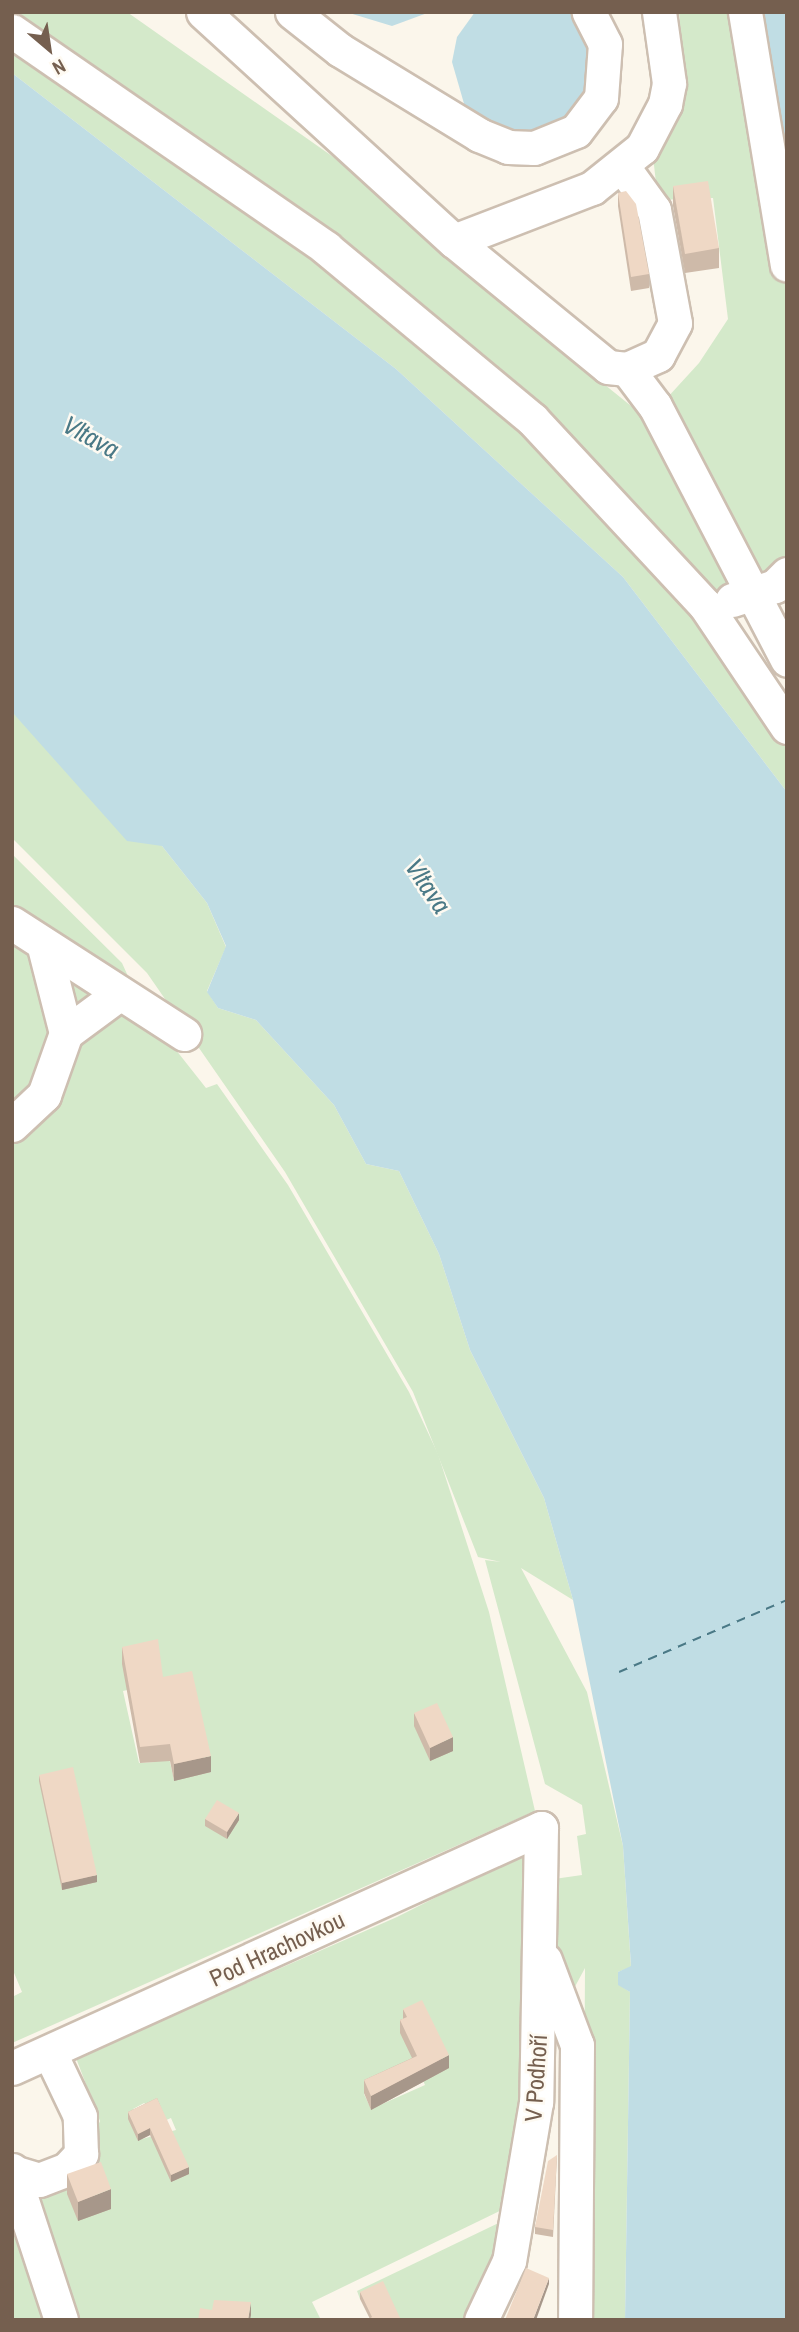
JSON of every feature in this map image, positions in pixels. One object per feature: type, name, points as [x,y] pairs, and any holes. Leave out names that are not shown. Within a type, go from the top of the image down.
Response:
[{"type":"street","points":[[203,12],[454,241],[608,367],[627,369],[658,355],[675,323],[654,210],[623,167]]},
{"type":"street","points":[[292,12],[340,50],[479,135],[508,147],[534,148],[576,131],[601,98],[605,44],[589,12]]},
{"type":"street","points":[[454,241],[592,188],[623,167],[642,148],[665,104],[667,37],[659,12]]},
{"type":"street","points":[[745,12],[787,265]]},
{"type":"street","points":[[12,31],[326,248],[532,419],[705,605],[787,727]]},
{"type":"street","points":[[627,369],[655,406],[787,660]]},
{"type":"street","points":[[705,605],[754,596],[787,574]]},
{"type":"street","points":[[12,923],[44,947],[184,1034]]},
{"type":"street","points":[[12,1125],[44,1095],[66,1033],[44,947]]},
{"type":"street","points":[[66,1033],[120,993]]},
{"type":"street","name":"V Podhoří","points":[[481,2320],[509,2261],[524,2192],[536,2102],[542,1955],[541,1828]]},
{"type":"street","name":"Pod Hrachovkou","points":[[12,2068],[541,1828]]},
{"type":"street","points":[[542,1955],[577,2045],[575,2320]]},
{"type":"street","points":[[13,2171],[39,2180],[67,2169],[81,2154],[80,2116],[50,2053]]},
{"type":"street","points":[[13,2171],[61,2320]]},
{"type":"green space","points":[[12,12],[127,12],[386,194],[442,253],[641,414],[667,398],[699,363],[728,319],[713,198],[658,200],[652,148],[684,73],[679,12],[764,12],[787,153],[787,590],[707,623],[787,737],[787,792],[623,577],[396,369],[12,73]]},
{"type":"green space","points":[[12,712],[162,846],[207,903],[226,947],[207,991],[218,1008],[256,1020],[334,1105],[366,1164],[399,1171],[439,1254],[470,1350],[544,1498],[573,1600],[521,1568],[587,1692],[623,1846],[631,1967],[618,1972],[618,1984],[630,1992],[625,2320],[583,2320],[585,1968],[571,1994],[545,1939],[554,1879],[582,1875],[577,1836],[586,1834],[582,1805],[545,1784],[485,1560],[501,1562],[478,1557],[413,1392],[285,1172],[147,973],[12,838]]},
{"type":"green space","points":[[12,854],[122,963],[142,1007],[206,1088],[217,1084],[288,1185],[409,1392],[438,1454],[489,1612],[535,1811],[12,2043],[12,1997],[22,1992],[12,1968]],"holes":[[[148,1685],[155,1762],[139,1763],[123,1691]],[[155,1696],[211,1772],[174,1780]]]},
{"type":"green space","points":[[534,1848],[516,2203],[312,2302],[321,2320],[78,2320],[36,2194],[72,2187],[100,2121],[76,2058],[397,1917]],"holes":[[[418,2069],[425,2085],[371,2109],[364,2094]],[[144,2103],[164,2121],[171,2118],[176,2130],[138,2140],[133,2109]]]},
{"type":"green space","points":[[513,2216],[476,2320],[398,2320],[383,2288],[360,2299],[357,2291]]},
{"type":"green space","points":[[12,2229],[43,2320],[12,2320]]},
{"type":"water","points":[[346,12],[430,12],[392,26]]},
{"type":"water","points":[[475,12],[574,12],[585,25],[596,78],[558,129],[506,135],[465,107],[452,62],[457,37]]},
{"type":"water","points":[[764,12],[787,12],[787,153]]},
{"type":"water","name":"Vltava","points":[[12,73],[396,369],[623,577],[787,792],[787,2320],[625,2320],[630,1992],[618,1985],[618,1972],[631,1966],[623,1846],[573,1600],[544,1498],[470,1350],[439,1254],[399,1171],[366,1164],[334,1105],[256,1020],[218,1008],[207,992],[226,946],[207,903],[162,846],[127,841],[12,712]]},
{"type":"building","points":[[708,181],[719,248],[685,254],[673,186]]},
{"type":"building","points":[[626,191],[636,204],[649,274],[631,277],[618,193]]},
{"type":"building","points":[[158,1639],[163,1677],[192,1671],[211,1756],[174,1764],[170,1744],[140,1747],[122,1647]]},
{"type":"building","points":[[437,1703],[453,1737],[430,1748],[414,1713]]},
{"type":"building","points":[[73,1767],[97,1875],[62,1883],[39,1775]]},
{"type":"building","points":[[217,1800],[239,1813],[227,1832],[205,1819]]},
{"type":"building","points":[[422,2000],[449,2055],[371,2096],[364,2080],[417,2056],[400,2020],[407,2017],[403,2009]]},
{"type":"building","points":[[157,2098],[189,2167],[171,2175],[150,2128],[138,2134],[128,2112]]},
{"type":"building","points":[[557,2155],[553,2230],[535,2227],[548,2161]]},
{"type":"building","points":[[101,2162],[111,2189],[78,2202],[67,2174]]},
{"type":"building","points":[[526,2268],[549,2278],[533,2320],[505,2320]]},
{"type":"building","points":[[383,2281],[401,2320],[367,2320],[372,2317],[360,2292]]},
{"type":"building","points":[[214,2300],[251,2302],[248,2320],[198,2320],[200,2308],[212,2310]]},
{"type":"ferry route","points":[[619,1672],[787,1600]]}]
